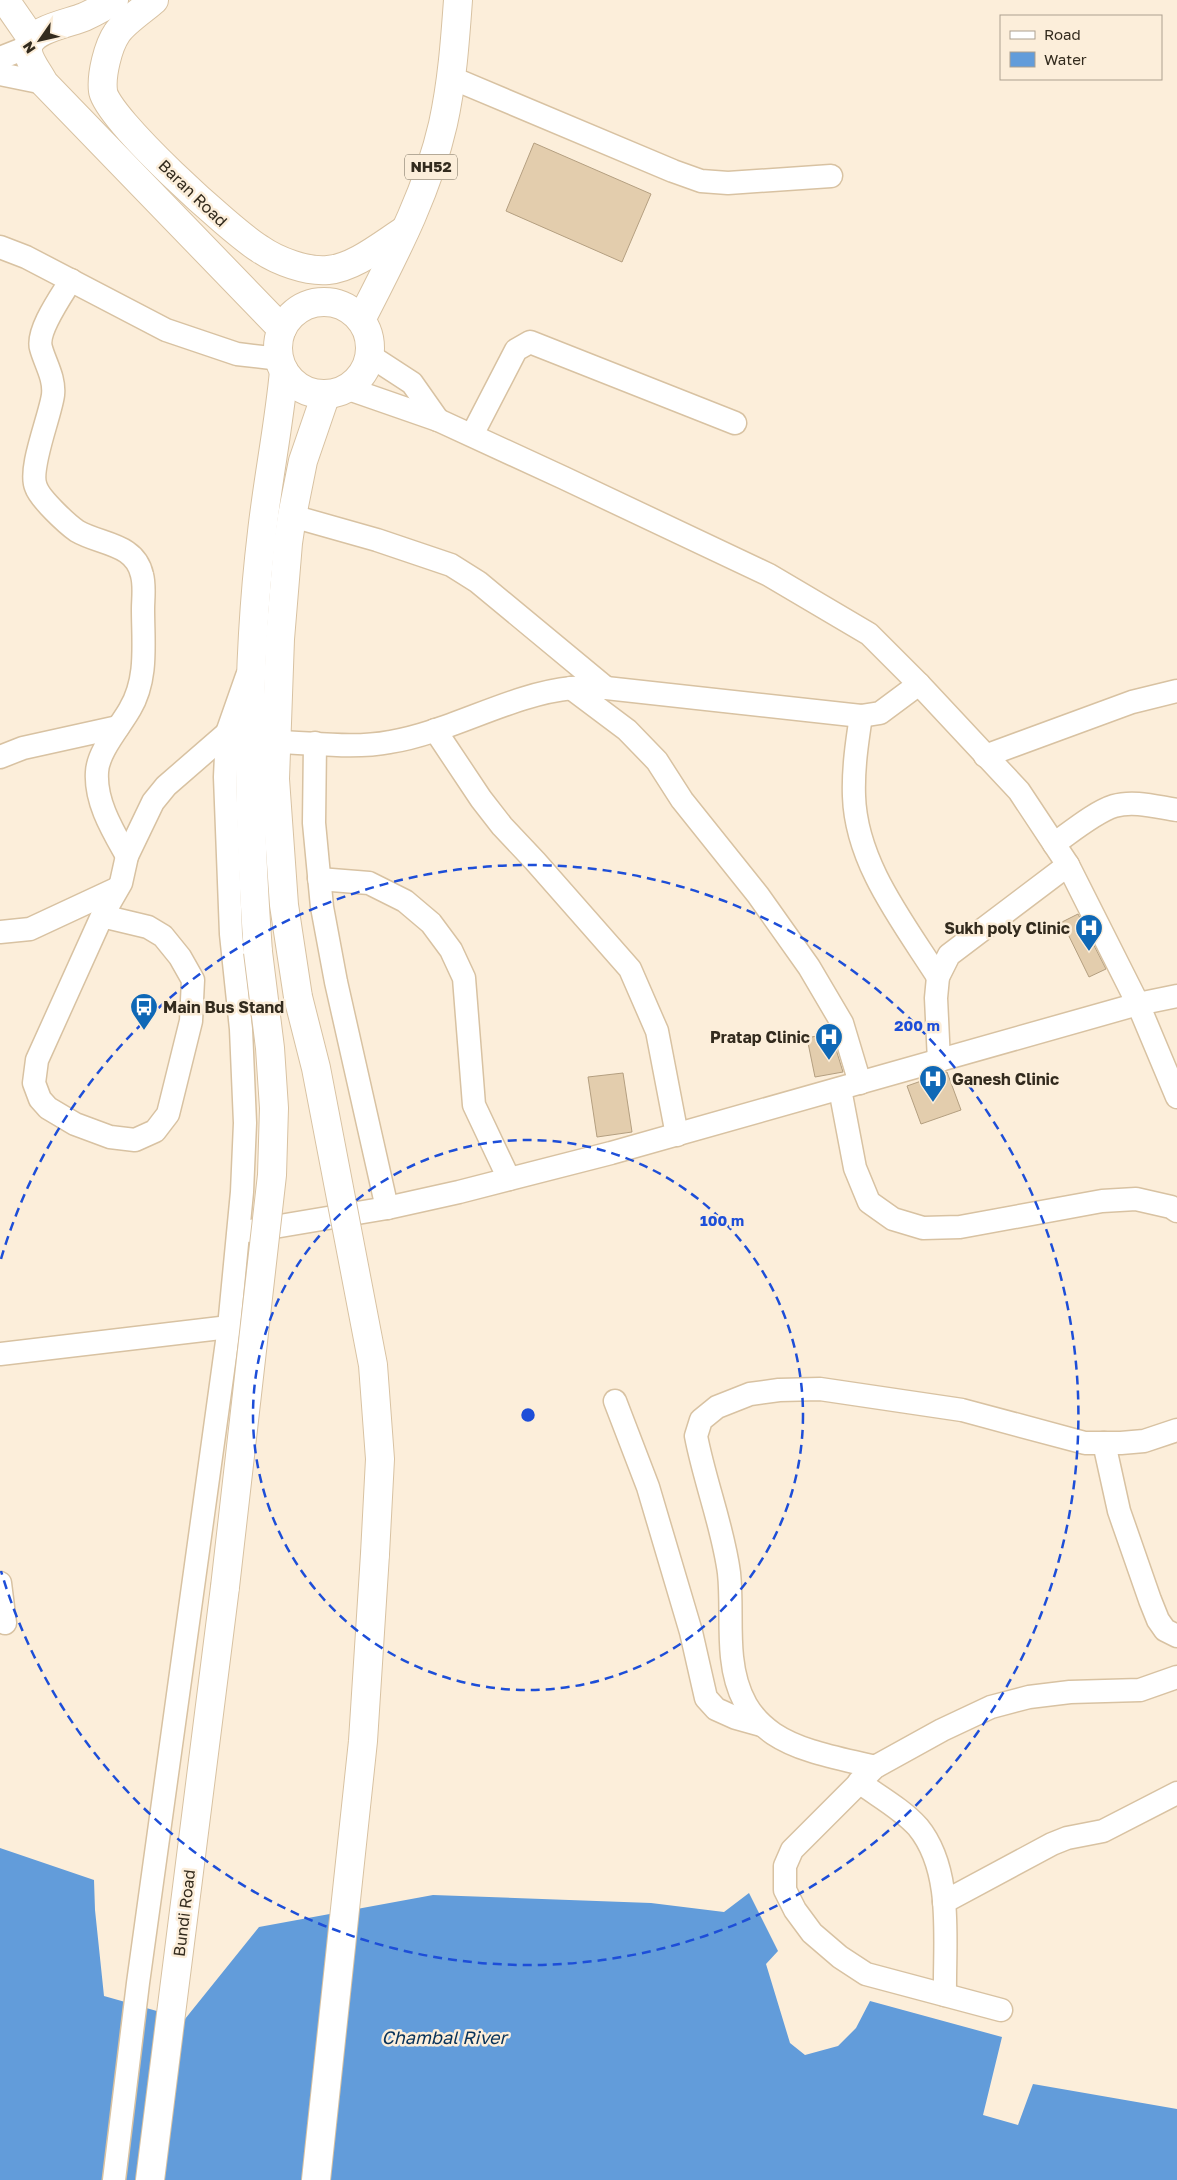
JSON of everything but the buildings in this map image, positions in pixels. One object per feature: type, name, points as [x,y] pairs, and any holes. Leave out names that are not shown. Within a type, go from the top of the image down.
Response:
[{"type":"main road","name":"Baran Road","points":[[5,0],[35,39]]},
{"type":"main road","name":"Baran Road","points":[[27,0],[35,39],[30,56],[44,83],[282,329]]},
{"type":"main road","points":[[35,39],[83,17],[114,0]]},
{"type":"main road","name":"Baran Road","points":[[154,0],[117,32],[105,63],[103,93],[113,110],[130,130],[230,228],[261,250],[295,266],[328,270],[355,262],[405,230]]},
{"type":"main road","name":"NH52","points":[[361,320],[418,204],[435,156],[452,78],[458,0]]},
{"type":"main road","points":[[329,302],[347,308],[361,320],[368,337],[370,355],[365,368],[357,380],[336,391],[314,393],[292,381],[282,365],[279,344],[282,329],[294,313],[303,307],[329,302]]},
{"type":"main road","name":"Bundi Road","points":[[150,2180],[218,1646],[272,1175],[274,1108],[270,1048],[258,952],[254,892],[250,764],[251,664],[262,532],[282,365]]},
{"type":"main road","points":[[316,2180],[363,1741],[380,1459],[373,1365],[316,1068],[298,997],[284,905],[275,779],[281,630],[292,516],[302,461],[336,391]]},
{"type":"street","points":[[0,58],[35,39]]},
{"type":"street","points":[[0,74],[44,83]]},
{"type":"street","points":[[452,78],[701,181],[728,183],[831,176]]},
{"type":"street","points":[[0,248],[26,257],[166,330],[236,354],[282,365]]},
{"type":"street","points":[[71,280],[42,332],[40,346],[50,370],[53,392],[34,469],[36,487],[51,507],[77,530],[125,550],[138,562],[143,577],[144,658],[141,686],[131,708],[104,749],[96,771],[100,799],[110,827],[127,856]]},
{"type":"street","points":[[472,436],[516,350],[530,342],[735,422]]},
{"type":"street","points":[[370,355],[412,383],[438,420]]},
{"type":"street","points":[[336,391],[438,420],[769,575],[869,634],[919,684],[1019,791],[1068,865],[1138,1004],[1177,1097]]},
{"type":"street","points":[[292,516],[376,540],[451,565],[478,582],[606,688]]},
{"type":"street","points":[[114,2180],[138,1983],[229,1327],[239,1233],[245,1123],[241,1029],[230,924],[225,777],[227,734],[251,664]]},
{"type":"street","points":[[277,742],[362,745],[390,743],[435,730],[533,696],[571,688],[606,688],[860,716],[880,713],[919,684]]},
{"type":"street","points":[[571,688],[628,730],[657,761],[682,800],[758,895],[809,967],[842,1023],[850,1086],[855,1168],[869,1202],[893,1219],[923,1228],[960,1227],[1102,1201],[1136,1199],[1171,1207],[1177,1211]]},
{"type":"street","points":[[985,756],[1132,702],[1177,692]]},
{"type":"street","points":[[860,716],[854,797],[862,843],[884,892],[938,977]]},
{"type":"street","points":[[0,757],[22,748],[118,728]]},
{"type":"street","points":[[435,730],[481,799],[502,826],[630,969],[657,1031],[676,1134]]},
{"type":"street","points":[[102,916],[148,927],[163,936],[180,957],[193,980],[192,1021],[168,1114],[155,1131],[135,1140],[110,1137],[75,1124],[48,1108],[40,1099],[34,1083],[37,1060],[102,916],[124,877],[127,856],[153,802],[166,786],[227,734]]},
{"type":"street","points":[[315,743],[314,823],[322,907],[336,982],[387,1208]]},
{"type":"street","points":[[1054,844],[1114,806],[1138,804],[1177,810]]},
{"type":"street","points":[[939,1061],[936,998],[938,977],[949,955],[1068,865]]},
{"type":"street","points":[[319,879],[369,883],[406,901],[431,923],[451,950],[464,978],[474,1106],[509,1179]]},
{"type":"street","points":[[0,932],[30,929],[116,889]]},
{"type":"street","points":[[239,1233],[387,1208],[509,1179],[850,1086],[1138,1004],[1177,996]]},
{"type":"street","points":[[0,1354],[229,1327]]},
{"type":"street","points":[[875,1767],[799,1748],[773,1734],[761,1725],[738,1689],[731,1650],[730,1584],[727,1559],[696,1436],[701,1420],[717,1407],[750,1394],[779,1390],[820,1389],[962,1410],[1085,1443],[1144,1441],[1177,1430]]},
{"type":"street","points":[[615,1401],[648,1487],[691,1632],[706,1698],[716,1709],[736,1718],[761,1725]]},
{"type":"street","points":[[1104,1443],[1119,1511],[1150,1600],[1158,1620],[1165,1630],[1177,1636]]},
{"type":"street","points":[[0,1583],[5,1623]]},
{"type":"street","points":[[1001,2010],[866,1974],[840,1957],[812,1933],[794,1910],[785,1890],[785,1866],[792,1850],[875,1767],[942,1730],[991,1708],[1037,1696],[1070,1692],[1140,1690],[1168,1682],[1177,1677]]},
{"type":"street","points":[[859,1782],[899,1810],[917,1826],[932,1849],[944,1902],[945,1995]]},
{"type":"street","points":[[944,1902],[1052,1844],[1067,1838],[1103,1831],[1177,1792]]},
{"type":"water","name":"Chambal River","points":[[0,1848],[94,1880],[95,1910],[104,1996],[185,2019],[259,1927],[433,1895],[651,1903],[724,1912],[749,1893],[778,1951],[766,1964],[790,2043],[805,2055],[838,2046],[856,2028],[870,2001],[1002,2037],[983,2115],[1018,2125],[1033,2084],[1177,2109],[1177,2180],[0,2180]]},
{"type":"place","name":"Sukh poly Clinic","points":[[1089,952]]},
{"type":"place","name":"Main Bus Stand","points":[[144,1031]]},
{"type":"place","name":"Pratap Clinic","points":[[829,1061]]},
{"type":"place","name":"Ganesh Clinic","points":[[933,1103]]}]
